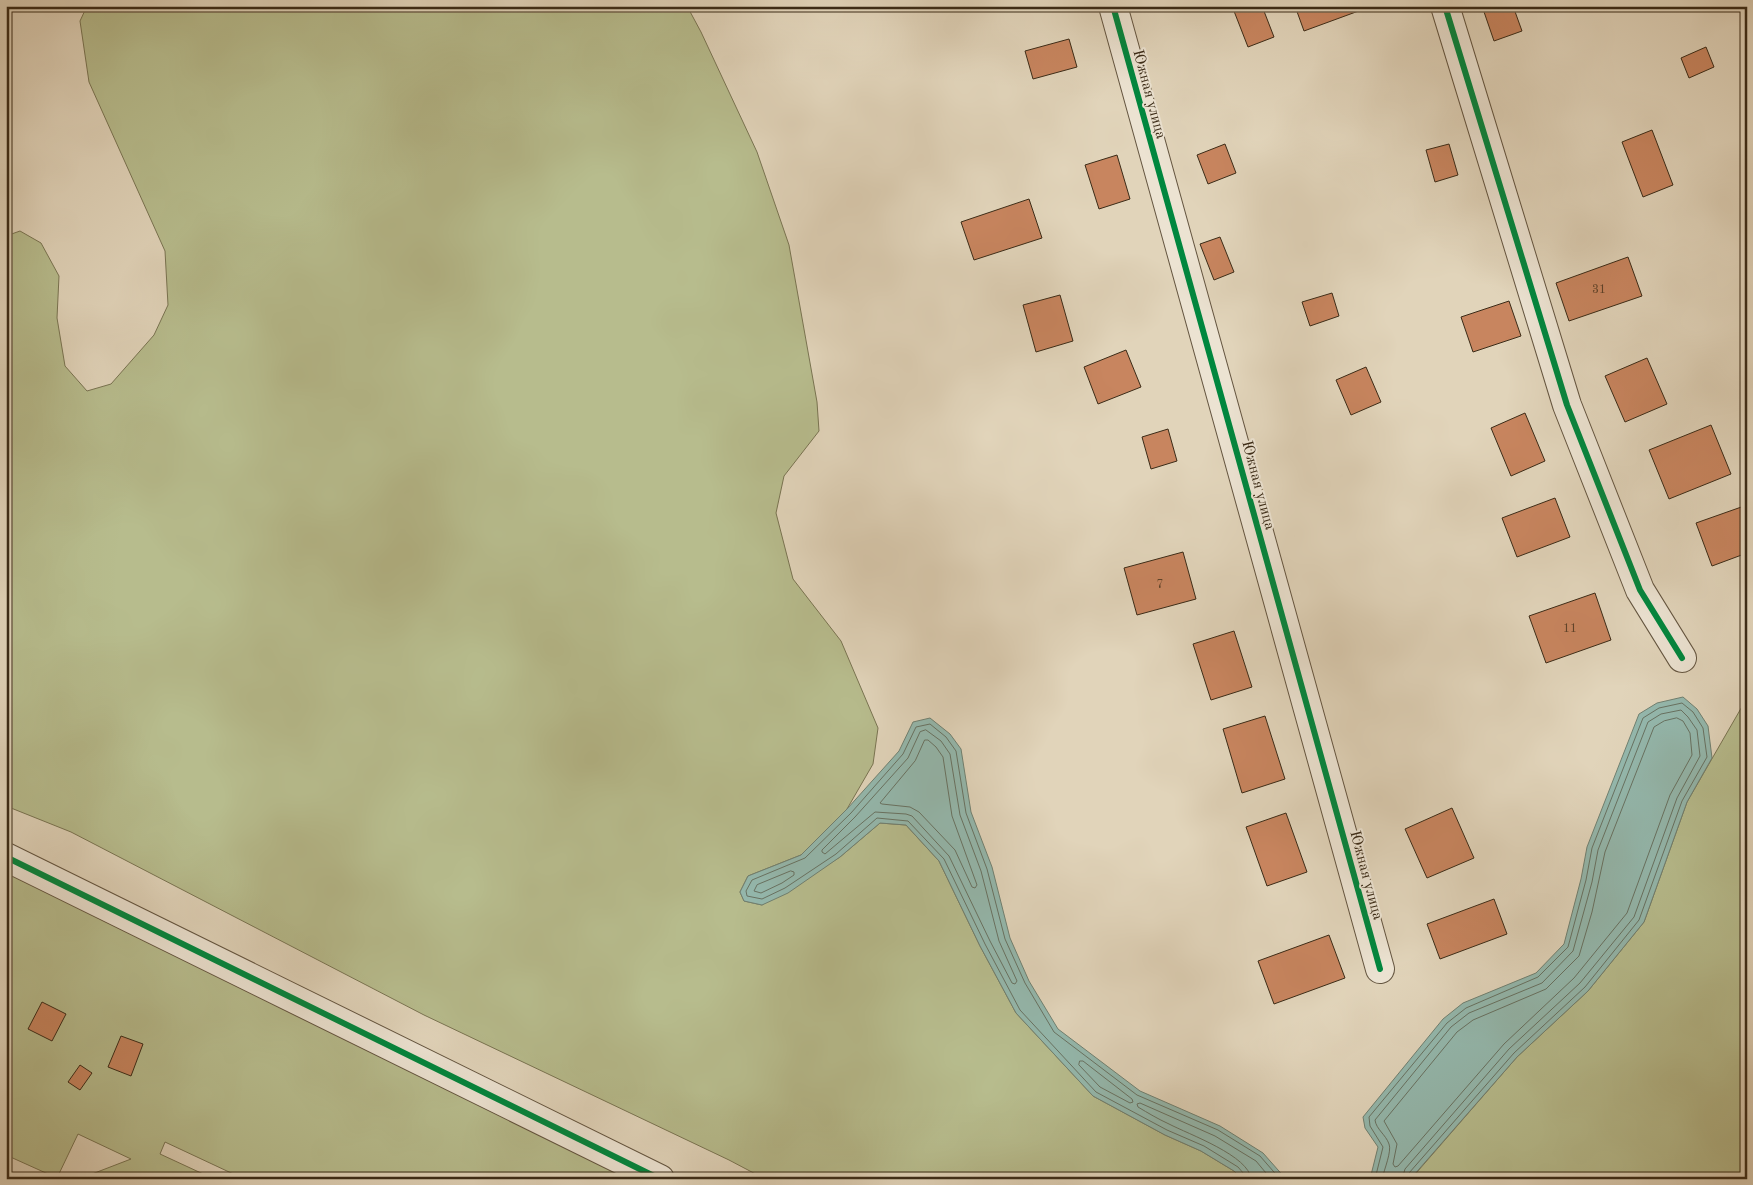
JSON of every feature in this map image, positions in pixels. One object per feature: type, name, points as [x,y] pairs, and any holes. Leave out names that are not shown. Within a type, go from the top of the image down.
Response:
[{"type":"street","name":"Южная улица","points":[[1113,6],[1380,970]]},
{"type":"street","points":[[1445,6],[1567,405],[1640,590],[1682,658]]},
{"type":"street","points":[[6,857],[660,1179]]},
{"type":"green space","points":[[87,6],[687,6],[757,152],[789,245],[817,402],[819,431],[784,476],[776,513],[793,579],[841,641],[878,728],[873,764],[847,809],[801,855],[748,876],[740,892],[744,901],[762,905],[840,857],[880,823],[906,825],[939,861],[980,946],[1016,1013],[1093,1096],[1165,1135],[1201,1151],[1234,1171],[1242,1179],[765,1179],[729,1160],[424,1015],[71,832],[6,806],[6,236],[20,231],[41,243],[59,276],[57,318],[65,366],[87,391],[111,384],[154,335],[168,305],[165,251],[89,82],[80,21]]},
{"type":"green space","points":[[1747,698],[1747,1179],[1411,1179],[1517,1057],[1588,991],[1644,922],[1687,802]]},
{"type":"green space","points":[[6,857],[660,1179],[244,1179],[165,1142],[160,1154],[214,1179],[79,1179],[131,1159],[78,1134],[57,1178],[6,1155]]},
{"type":"water","points":[[1683,697],[1697,709],[1708,726],[1712,758],[1687,802],[1644,922],[1588,991],[1517,1057],[1411,1179],[1370,1179],[1378,1147],[1365,1128],[1363,1117],[1443,1019],[1463,1003],[1536,973],[1564,944],[1581,879],[1587,847],[1639,714],[1657,703]]},
{"type":"water","points":[[930,718],[950,734],[961,749],[971,812],[992,867],[1010,938],[1029,981],[1058,1029],[1140,1091],[1220,1126],[1263,1153],[1286,1179],[1242,1179],[1234,1171],[1201,1151],[1165,1135],[1093,1096],[1016,1013],[980,946],[939,861],[906,825],[880,823],[840,857],[788,893],[762,905],[744,901],[740,892],[748,876],[801,855],[847,809],[899,751],[913,722]]},
{"type":"building","points":[[1232,6],[1262,6],[1274,37],[1248,47]]},
{"type":"building","points":[[1295,6],[1363,6],[1364,9],[1304,31]]},
{"type":"building","points":[[1482,6],[1513,6],[1522,31],[1494,41]]},
{"type":"building","points":[[1069,39],[1077,67],[1033,79],[1025,51]]},
{"type":"building","points":[[1706,47],[1714,67],[1689,78],[1681,58]]},
{"type":"building","points":[[1652,130],[1673,185],[1643,197],[1622,142]]},
{"type":"building","points":[[1225,144],[1236,173],[1208,184],[1197,155]]},
{"type":"building","points":[[1449,144],[1458,175],[1435,182],[1426,150]]},
{"type":"building","points":[[1117,155],[1130,199],[1099,209],[1085,165]]},
{"type":"building","points":[[1029,199],[1042,238],[974,260],[961,222]]},
{"type":"building","points":[[1220,237],[1234,272],[1214,280],[1200,244]]},
{"type":"building","points":[[1628,257],[1642,296],[1569,321],[1556,283]]},
{"type":"building","points":[[1332,293],[1339,316],[1310,326],[1302,302]]},
{"type":"building","points":[[1060,295],[1073,341],[1036,352],[1023,305]]},
{"type":"building","points":[[1509,301],[1521,336],[1473,352],[1461,317]]},
{"type":"building","points":[[1126,350],[1141,387],[1098,404],[1084,367]]},
{"type":"building","points":[[1647,358],[1667,404],[1625,422],[1605,376]]},
{"type":"building","points":[[1366,367],[1381,402],[1351,415],[1336,380]]},
{"type":"building","points":[[1525,413],[1545,461],[1511,476],[1491,428]]},
{"type":"building","points":[[1711,425],[1731,474],[1669,499],[1649,450]]},
{"type":"building","points":[[1168,429],[1177,461],[1151,469],[1142,437]]},
{"type":"building","points":[[1555,498],[1570,537],[1517,557],[1502,518]]},
{"type":"building","points":[[1747,505],[1747,553],[1712,566],[1696,523]]},
{"type":"building","points":[[1183,552],[1196,599],[1137,615],[1124,568]]},
{"type":"building","points":[[1595,593],[1611,640],[1546,663],[1529,616]]},
{"type":"building","points":[[1234,631],[1252,687],[1211,700],[1193,644]]},
{"type":"building","points":[[1265,716],[1285,779],[1242,793],[1223,729]]},
{"type":"building","points":[[1452,808],[1474,858],[1427,878],[1405,829]]},
{"type":"building","points":[[1286,813],[1307,872],[1267,886],[1246,827]]},
{"type":"building","points":[[1494,899],[1507,934],[1440,959],[1427,924]]},
{"type":"building","points":[[1329,935],[1345,978],[1274,1004],[1258,961]]},
{"type":"building","points":[[42,1002],[66,1014],[52,1041],[28,1029]]},
{"type":"building","points":[[121,1036],[143,1044],[131,1076],[108,1067]]},
{"type":"building","points":[[80,1065],[92,1073],[80,1090],[68,1082]]},
{"type":"cycle path","points":[[1113,6],[1380,969]]},
{"type":"cycle path","points":[[1445,6],[1567,405],[1640,590],[1682,658]]},
{"type":"cycle path","points":[[6,857],[660,1179]]}]
